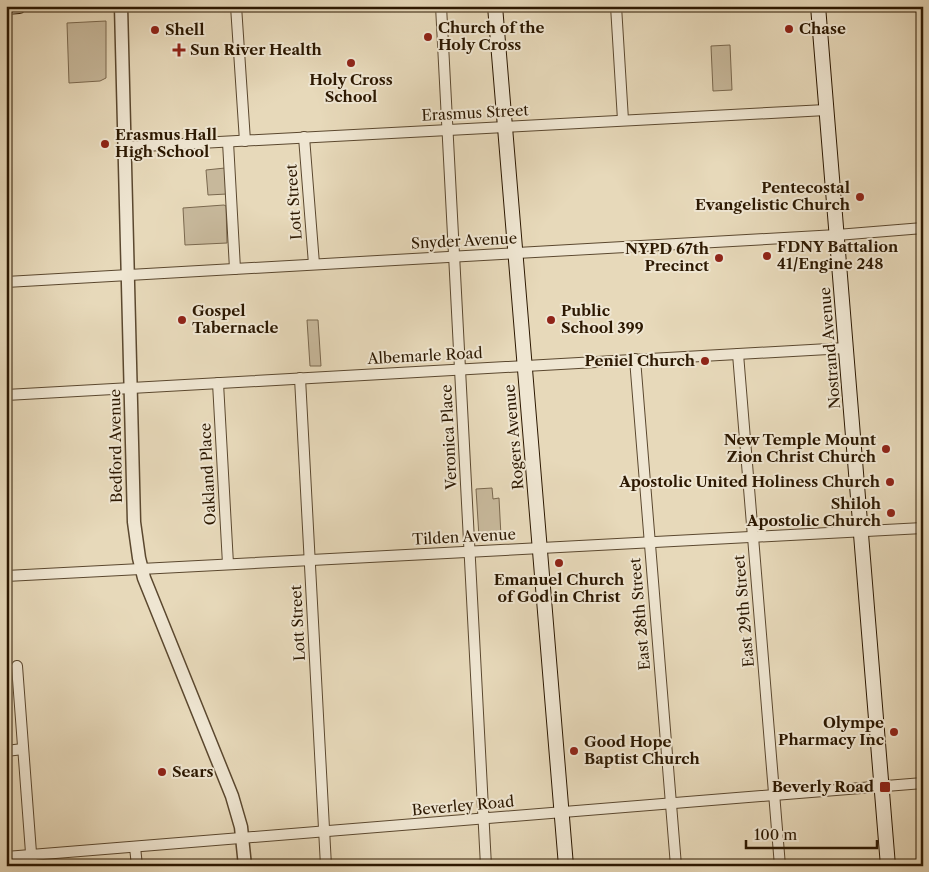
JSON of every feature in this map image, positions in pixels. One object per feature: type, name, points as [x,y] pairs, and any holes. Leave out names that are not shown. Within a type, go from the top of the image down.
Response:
[{"type":"main road","points":[[6,7],[20,6]]},
{"type":"main road","name":"Rogers Avenue","points":[[495,6],[566,866]]},
{"type":"main road","name":"Nostrand Avenue","points":[[818,6],[888,866]]},
{"type":"street","name":"Bedford Avenue","points":[[121,6],[135,529],[141,568],[232,796],[241,827],[245,866]]},
{"type":"street","points":[[236,6],[245,141]]},
{"type":"street","name":"Veronica Place","points":[[441,6],[486,866]]},
{"type":"street","points":[[616,6],[624,120]]},
{"type":"street","name":"Erasmus Street","points":[[125,147],[826,110]]},
{"type":"street","name":"Lott Street","points":[[304,137],[314,264]]},
{"type":"street","points":[[228,142],[235,269]]},
{"type":"street","name":"Snyder Avenue","points":[[6,282],[923,228]]},
{"type":"street","name":"Albemarle Road","points":[[6,395],[846,348]]},
{"type":"street","name":"East 29th Street","points":[[738,354],[780,866]]},
{"type":"street","name":"East 28th Street","points":[[635,359],[676,866]]},
{"type":"street","name":"Lott Street","points":[[300,378],[326,866]]},
{"type":"street","name":"Oakland Place","points":[[218,383],[228,564]]},
{"type":"street","name":"Tilden Avenue","points":[[6,576],[923,528]]},
{"type":"street","points":[[17,666],[32,861]]},
{"type":"street","points":[[6,751],[23,749]]},
{"type":"street","name":"Beverley Road","points":[[6,857],[32,861],[135,847],[923,783]]},
{"type":"street","points":[[135,847],[136,866]]},
{"type":"shaded area","points":[[106,21],[106,78],[100,81],[69,83],[67,23]]},
{"type":"shaded area","points":[[730,45],[732,90],[713,91],[711,46]]},
{"type":"shaded area","points":[[225,168],[227,194],[208,195],[206,170]]},
{"type":"shaded area","points":[[226,206],[227,243],[185,245],[183,208]]},
{"type":"shaded area","points":[[307,320],[318,320],[321,366],[310,366]]},
{"type":"shaded area","points":[[492,488],[493,499],[499,498],[501,536],[479,537],[476,489]]},
{"type":"place","name":"Chase","points":[[789,29]]},
{"type":"place","name":"Shell","points":[[155,30]]},
{"type":"place","name":"Church of the Holy Cross","points":[[428,37]]},
{"type":"place","name":"Sun River Health","points":[[179,50]]},
{"type":"place","name":"Holy Cross School","points":[[351,63]]},
{"type":"place","name":"Erasmus Hall High School","points":[[105,144]]},
{"type":"place","name":"Pentecostal Evangelistic Church","points":[[860,197]]},
{"type":"place","name":"FDNY Battalion 41/Engine 248","points":[[767,256]]},
{"type":"place","name":"NYPD 67th Precinct","points":[[719,258]]},
{"type":"place","name":"Gospel Tabernacle","points":[[182,320]]},
{"type":"place","name":"Public School 399","points":[[551,320]]},
{"type":"place","name":"Peniel Church","points":[[705,361]]},
{"type":"place","name":"New Temple Mount Zion Christ Church","points":[[886,449]]},
{"type":"place","name":"Apostolic United Holiness Church","points":[[890,482]]},
{"type":"place","name":"Shiloh Apostolic Church","points":[[891,513]]},
{"type":"place","name":"Emanuel Church of God in Christ","points":[[559,563]]},
{"type":"place","name":"Olympe Pharmacy Inc","points":[[894,732]]},
{"type":"place","name":"Good Hope Baptist Church","points":[[574,751]]},
{"type":"place","name":"Sears","points":[[162,772]]},
{"type":"place","name":"Beverly Road","points":[[885,787]]}]
